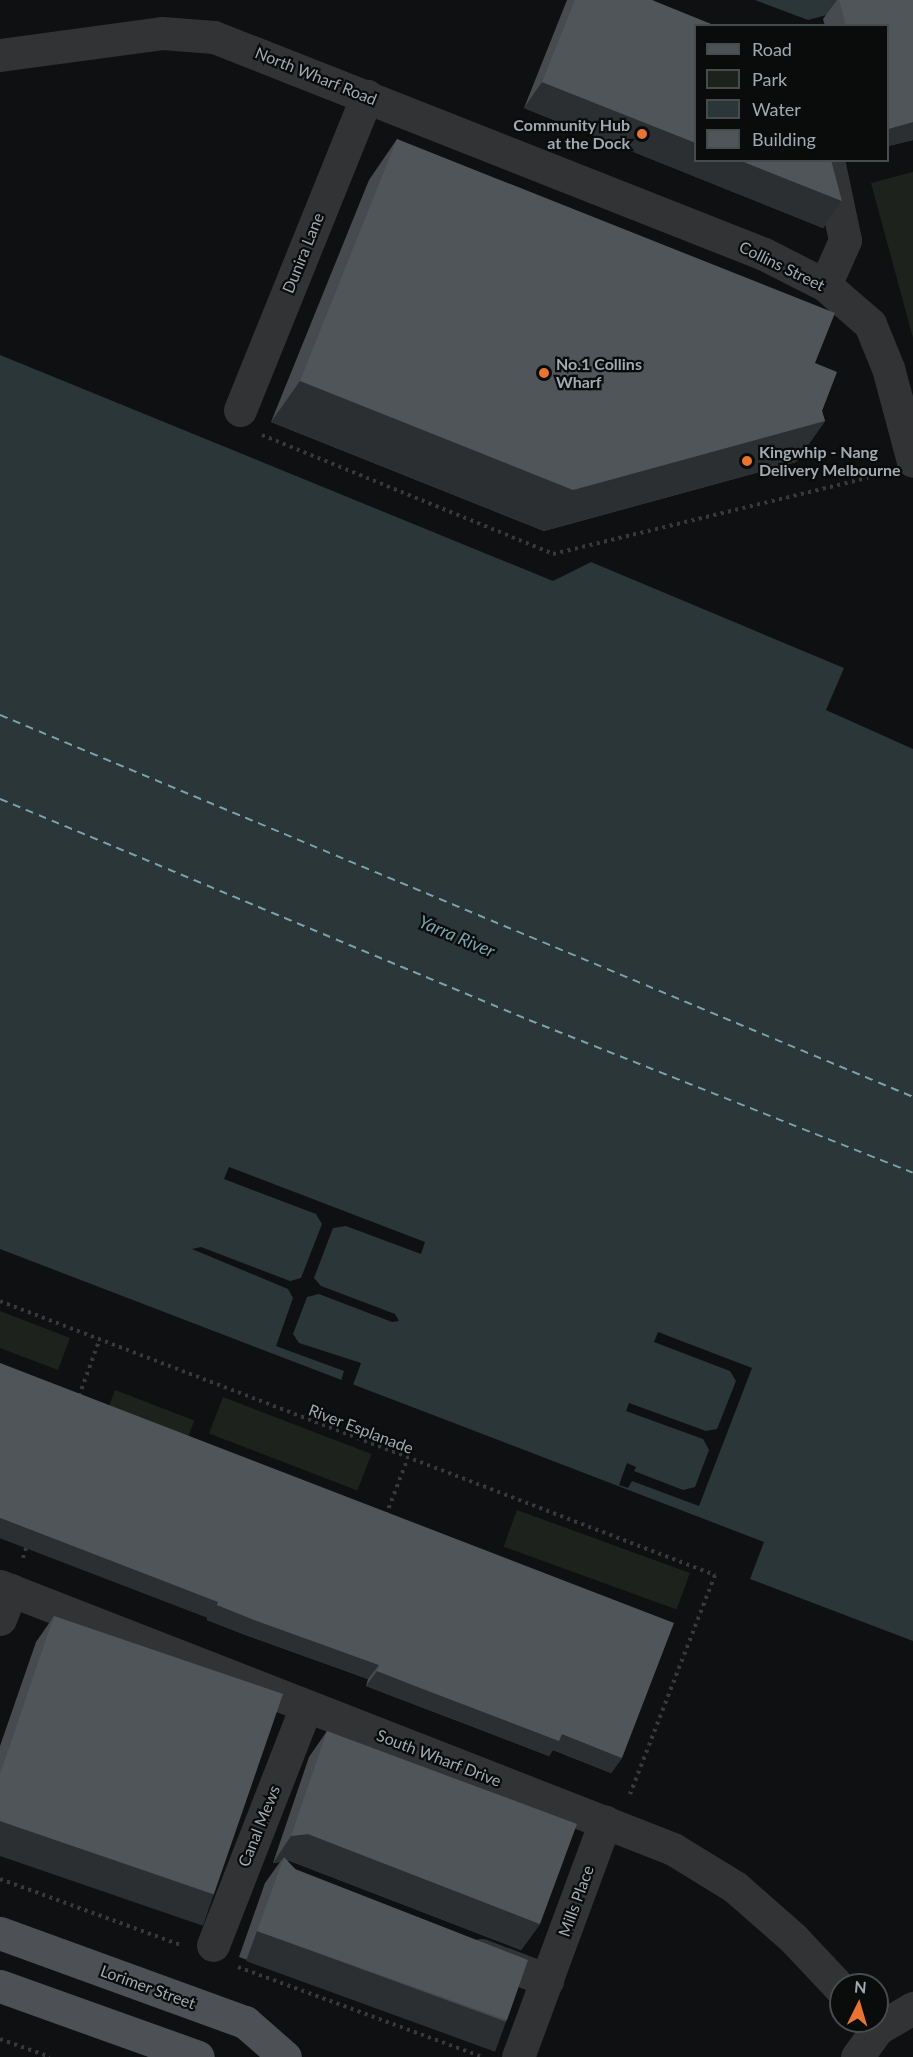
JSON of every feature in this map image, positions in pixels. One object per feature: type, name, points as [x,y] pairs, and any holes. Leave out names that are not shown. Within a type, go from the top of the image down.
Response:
[{"type":"main road","name":"Lorimer Street","points":[[0,1933],[245,2022],[285,2057]]},
{"type":"main road","points":[[0,1986],[198,2057]]},
{"type":"street","name":"North Wharf Road","points":[[0,55],[124,37],[195,33],[232,42],[617,196]]},
{"type":"street","name":"Dunira Lane","points":[[240,410],[367,96]]},
{"type":"street","points":[[825,285],[843,246],[845,234],[828,162]]},
{"type":"street","name":"Collins Street","points":[[617,196],[764,254],[825,285],[858,311],[876,335],[913,461]]},
{"type":"street","name":"South Wharf Drive","points":[[4,1598],[306,1706],[615,1811],[718,1876],[794,1938],[829,1976]]},
{"type":"street","name":"Canal Mews","points":[[213,1945],[306,1706]]},
{"type":"street","name":"Mills Place","points":[[518,2057],[615,1811]]},
{"type":"street","points":[[448,1942],[547,1980]]},
{"type":"street","points":[[889,2018],[913,2008]]},
{"type":"street","points":[[857,2057],[869,2033]]},
{"type":"path","points":[[240,410],[234,424],[553,554],[868,478]]},
{"type":"path","name":"River Esplanade","points":[[0,1301],[407,1460],[715,1575],[631,1793],[615,1811]]},
{"type":"path","points":[[75,1407],[99,1341]]},
{"type":"path","points":[[384,1519],[407,1460]]},
{"type":"path","points":[[4,1598],[30,1536]]},
{"type":"path","points":[[0,2039],[50,2057]]},
{"type":"green space","points":[[913,172],[913,338],[871,183]]},
{"type":"green space","points":[[0,1311],[70,1338],[58,1370],[0,1348]]},
{"type":"green space","points":[[115,1390],[194,1420],[186,1441],[107,1411]]},
{"type":"green space","points":[[223,1397],[371,1454],[357,1490],[209,1433]]},
{"type":"green space","points":[[517,1510],[690,1573],[677,1610],[504,1547]]},
{"type":"water","points":[[755,0],[883,0],[808,20]]},
{"type":"water","name":"Yarra River","points":[[0,355],[553,581],[591,562],[844,668],[826,710],[913,749],[913,1641],[750,1579],[764,1542],[0,1249]]},
{"type":"pier","points":[[229,1167],[425,1242],[421,1254],[346,1226],[333,1228],[314,1278],[321,1286],[395,1314],[399,1321],[392,1322],[319,1294],[307,1297],[293,1334],[299,1343],[361,1363],[353,1385],[341,1381],[344,1371],[276,1346],[293,1298],[288,1289],[192,1249],[201,1247],[290,1281],[301,1278],[322,1224],[316,1214],[224,1179]]},
{"type":"pier","points":[[658,1332],[752,1368],[699,1506],[632,1481],[628,1488],[619,1485],[627,1463],[636,1467],[634,1471],[683,1490],[695,1487],[709,1450],[703,1439],[626,1411],[629,1403],[706,1431],[717,1429],[736,1381],[730,1371],[654,1342]]},
{"type":"building","points":[[575,0],[652,0],[711,24],[694,24],[694,142],[542,82]]},
{"type":"building","points":[[839,0],[913,0],[913,122],[889,129],[889,24],[845,24]]},
{"type":"building","name":"No.1 Collins Wharf","points":[[397,139],[835,313],[815,363],[837,372],[822,411],[825,421],[573,490],[300,381]]},
{"type":"building","points":[[744,162],[832,162],[842,201]]},
{"type":"building","points":[[0,1363],[674,1623],[622,1758],[562,1734],[559,1741],[415,1686],[377,1671],[379,1665],[254,1620],[217,1605],[218,1602],[0,1518]]},
{"type":"building","points":[[54,1616],[283,1694],[214,1894],[0,1821],[0,1774]]},
{"type":"building","points":[[327,1731],[577,1824],[540,1924],[308,1834],[291,1836]]},
{"type":"building","points":[[284,1857],[295,1869],[528,1960],[507,2020],[257,1931]]},
{"type":"ferry route","points":[[0,715],[913,1097]]},
{"type":"ferry route","points":[[0,799],[529,1020],[913,1173]]},
{"type":"place","name":"Community Hub at the Dock","points":[[642,134]]},
{"type":"place","name":"No.1 Collins Wharf","points":[[544,373]]},
{"type":"place","name":"Kingwhip - Nang Delivery Melbourne","points":[[747,461]]}]
